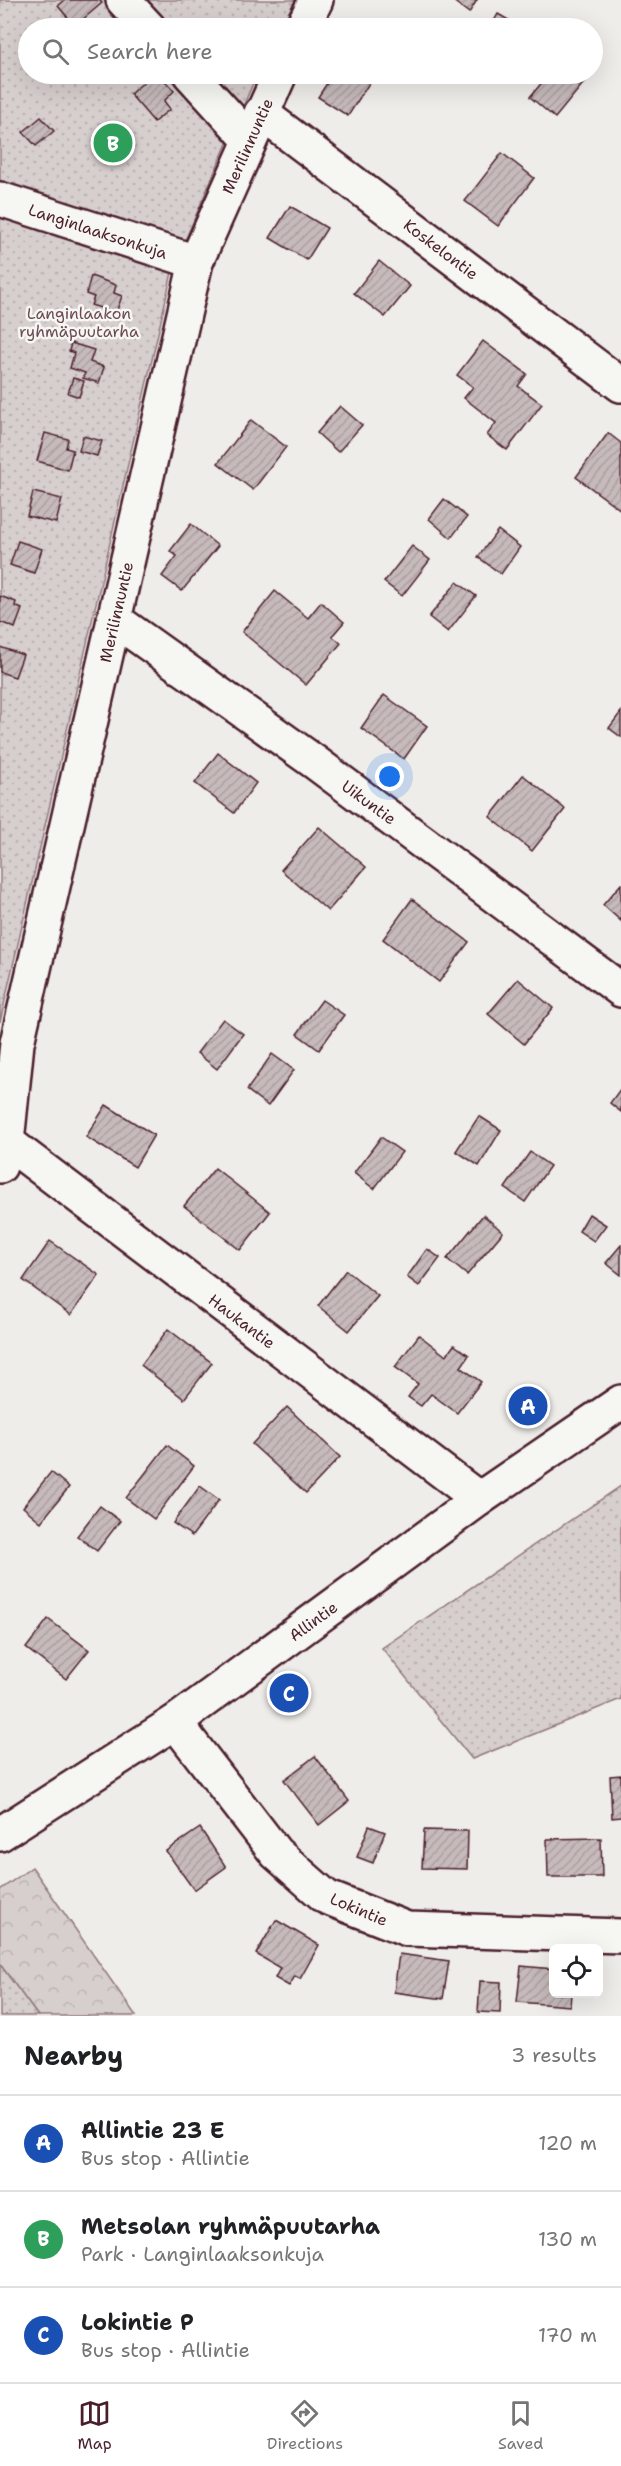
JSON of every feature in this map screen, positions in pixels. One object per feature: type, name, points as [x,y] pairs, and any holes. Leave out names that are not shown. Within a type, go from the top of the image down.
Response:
[{"type":"street","points":[[123,0],[140,18]]},
{"type":"street","points":[[307,18],[316,0]]},
{"type":"street","name":"Koskelontie","points":[[202,84],[255,126],[621,385]]},
{"type":"street","name":"Merilinnuntie","points":[[3,1154],[8,1041],[114,619],[196,262],[275,84]]},
{"type":"street","name":"Langinlaaksonkuja","points":[[0,200],[196,262]]},
{"type":"street","name":"Uikuntie","points":[[114,619],[316,763],[621,990]]},
{"type":"street","name":"Haukantie","points":[[3,1154],[479,1499]]},
{"type":"street","name":"Allintie","points":[[0,1834],[175,1722],[479,1499],[621,1402]]},
{"type":"street","name":"Lokintie","points":[[175,1722],[276,1853],[326,1897],[407,1929],[621,1936]]},
{"type":"green space","points":[[0,0],[295,0],[285,18],[18,18],[18,84],[253,84],[183,245],[0,184]]},
{"type":"green space","name":"Langinlaakon ryhmäpuutarha","points":[[0,212],[173,268],[0,1022]]},
{"type":"green space","points":[[621,1486],[621,1699],[472,1759],[382,1648]]},
{"type":"green space","points":[[32,1867],[136,2016],[38,2016],[0,1964],[0,1890]]},
{"type":"green space","points":[[0,1964],[38,2016],[0,2016]]},
{"type":"building","points":[[65,0],[99,0],[102,3],[84,18],[68,18],[58,6]]},
{"type":"building","points":[[452,0],[477,0],[469,13]]},
{"type":"building","points":[[142,84],[168,84],[174,91],[164,101],[170,109],[154,122],[130,94]]},
{"type":"building","points":[[326,84],[369,84],[348,116],[318,97]]},
{"type":"building","points":[[541,84],[583,84],[555,118],[530,97]]},
{"type":"building","points":[[41,117],[54,131],[36,146],[23,132]]},
{"type":"building","points":[[502,153],[534,178],[498,226],[465,201]]},
{"type":"building","points":[[290,206],[327,228],[307,260],[270,238]]},
{"type":"building","points":[[379,261],[410,286],[385,317],[354,293]]},
{"type":"building","points":[[91,276],[116,285],[114,293],[122,296],[116,313],[91,305],[94,297],[86,294]]},
{"type":"building","points":[[483,341],[527,374],[518,386],[542,404],[507,450],[487,435],[496,423],[464,398],[473,387],[457,375]]},
{"type":"building","points":[[71,343],[94,350],[90,362],[104,367],[99,383],[83,378],[85,373],[70,368],[74,353],[69,351]]},
{"type":"building","points":[[73,378],[84,381],[79,397],[68,393]]},
{"type":"building","points":[[340,406],[362,425],[338,452],[317,433]]},
{"type":"building","points":[[251,420],[286,447],[253,490],[218,463]]},
{"type":"building","points":[[45,433],[68,439],[66,448],[73,450],[68,470],[37,461]]},
{"type":"building","points":[[608,433],[621,443],[621,510],[576,477]]},
{"type":"building","points":[[83,436],[102,441],[97,456],[79,451]]},
{"type":"building","points":[[33,492],[62,499],[56,523],[27,516]]},
{"type":"building","points":[[444,499],[467,517],[451,538],[429,519]]},
{"type":"building","points":[[191,524],[218,546],[182,591],[162,576],[177,556],[170,551]]},
{"type":"building","points":[[498,530],[520,547],[501,574],[478,557]]},
{"type":"building","points":[[18,541],[42,549],[34,573],[10,565]]},
{"type":"building","points":[[412,546],[430,560],[402,596],[384,582]]},
{"type":"building","points":[[457,582],[476,596],[448,632],[429,617]]},
{"type":"building","points":[[275,591],[308,618],[321,602],[344,622],[332,636],[341,643],[306,685],[242,632]]},
{"type":"building","points":[[0,596],[16,602],[15,606],[22,609],[15,628],[0,622]]},
{"type":"building","points":[[0,647],[23,655],[15,677],[0,672]]},
{"type":"building","points":[[384,695],[427,726],[404,759],[361,728]]},
{"type":"building","points":[[621,712],[621,737],[609,728]]},
{"type":"building","points":[[218,753],[256,783],[234,813],[195,783]]},
{"type":"building","points":[[523,775],[565,809],[532,851],[490,817]]},
{"type":"building","points":[[319,827],[366,867],[328,911],[281,870]]},
{"type":"building","points":[[621,884],[621,921],[603,905]]},
{"type":"building","points":[[412,899],[469,942],[439,982],[383,939]]},
{"type":"building","points":[[518,979],[553,1008],[524,1044],[488,1014]]},
{"type":"building","points":[[322,1000],[344,1015],[319,1050],[297,1034]]},
{"type":"building","points":[[223,1019],[243,1034],[217,1069],[197,1053]]},
{"type":"building","points":[[272,1054],[294,1070],[268,1106],[247,1090]]},
{"type":"building","points":[[621,1088],[621,1112],[610,1103]]},
{"type":"building","points":[[106,1105],[154,1135],[135,1167],[86,1137]]},
{"type":"building","points":[[479,1116],[501,1130],[479,1166],[456,1151]]},
{"type":"building","points":[[381,1137],[402,1152],[374,1189],[354,1173]]},
{"type":"building","points":[[530,1152],[550,1166],[525,1202],[505,1188]]},
{"type":"building","points":[[215,1168],[270,1212],[240,1250],[184,1206]]},
{"type":"building","points":[[589,1214],[606,1225],[594,1241],[579,1231]]},
{"type":"building","points":[[483,1215],[503,1232],[467,1275],[447,1259]]},
{"type":"building","points":[[50,1241],[99,1275],[71,1315],[23,1280]]},
{"type":"building","points":[[621,1245],[621,1275],[606,1263]]},
{"type":"building","points":[[427,1249],[440,1258],[419,1286],[407,1277]]},
{"type":"building","points":[[346,1270],[378,1296],[349,1331],[318,1306]]},
{"type":"building","points":[[168,1329],[212,1363],[184,1399],[141,1365]]},
{"type":"building","points":[[419,1335],[446,1356],[454,1345],[469,1355],[461,1367],[481,1382],[457,1413],[431,1394],[421,1406],[408,1397],[418,1384],[395,1367]]},
{"type":"building","points":[[287,1407],[340,1457],[306,1493],[252,1444]]},
{"type":"building","points":[[167,1445],[194,1466],[154,1519],[126,1498]]},
{"type":"building","points":[[51,1472],[69,1487],[41,1522],[23,1507]]},
{"type":"building","points":[[200,1486],[219,1500],[192,1536],[173,1523]]},
{"type":"building","points":[[100,1506],[120,1521],[97,1551],[77,1536]]},
{"type":"building","points":[[48,1619],[89,1650],[66,1679],[26,1648]]},
{"type":"building","points":[[315,1756],[349,1801],[319,1825],[284,1780]]},
{"type":"building","points":[[621,1775],[621,1817],[612,1818],[610,1776]]},
{"type":"building","points":[[369,1826],[385,1832],[373,1863],[357,1857]]},
{"type":"building","points":[[200,1828],[226,1867],[194,1890],[166,1851]]},
{"type":"building","points":[[424,1830],[468,1831],[467,1869],[422,1868]]},
{"type":"building","points":[[601,1838],[602,1877],[548,1877],[547,1839]]},
{"type":"building","points":[[276,1920],[319,1945],[300,1979],[295,1976],[289,1986],[275,1978],[280,1968],[256,1954]]},
{"type":"building","points":[[399,1954],[449,1961],[443,1999],[394,1992]]},
{"type":"building","points":[[521,1966],[549,1969],[549,1998],[571,1998],[570,2006],[517,2002]]},
{"type":"building","points":[[480,1981],[501,1982],[500,2013],[478,2012]]},
{"type":"place","name":"Metsolan ryhmäpuutarha","points":[[113,143]]},
{"type":"place","name":"Allintie 23 E","points":[[528,1406]]},
{"type":"place","name":"Lokintie P","points":[[289,1693]]}]
